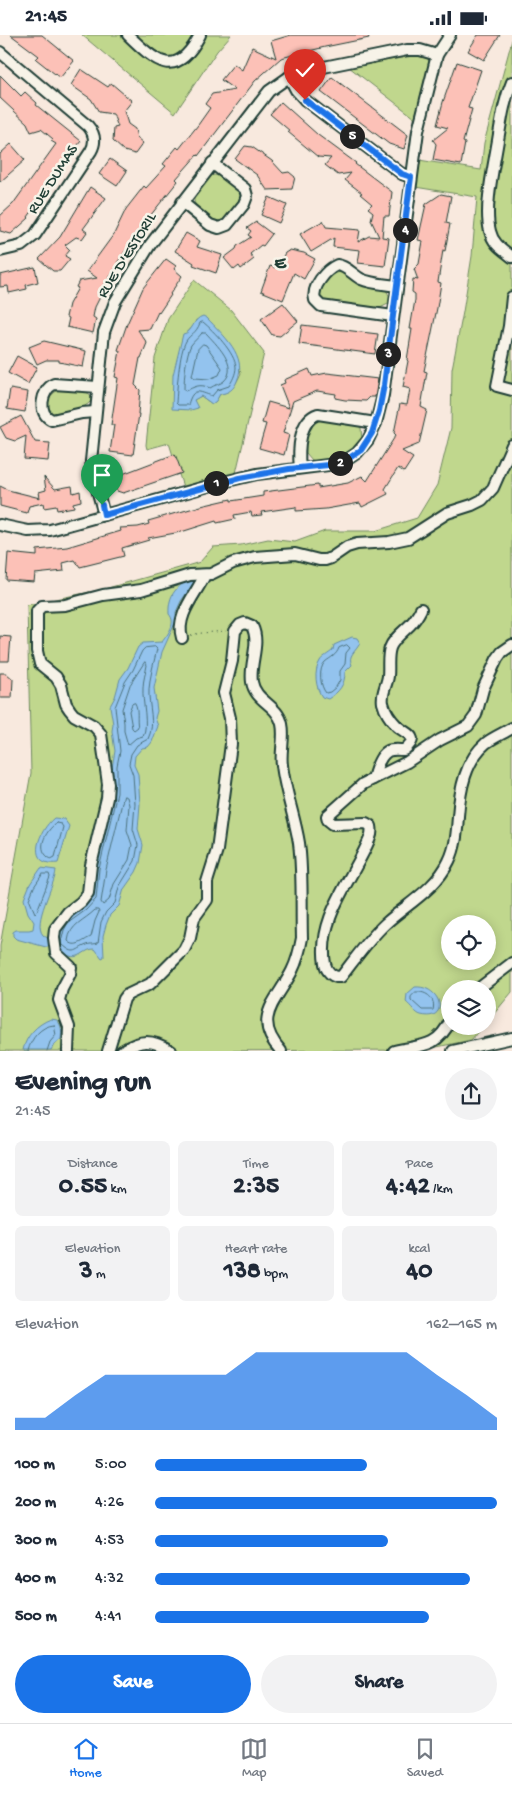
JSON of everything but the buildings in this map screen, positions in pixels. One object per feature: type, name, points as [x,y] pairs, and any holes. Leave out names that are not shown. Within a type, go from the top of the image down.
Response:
[{"type":"street","points":[[128,35],[162,63],[176,62],[187,54],[200,35]]},
{"type":"street","points":[[0,525],[20,530],[41,531],[223,481],[257,474],[334,464],[349,459],[364,446],[376,423],[383,395],[411,177],[421,117],[437,55],[450,35]]},
{"type":"street","name":"RUE D'ESTORIL","points":[[104,515],[91,461],[104,333],[112,307],[150,245],[265,95],[279,83],[289,77],[309,70],[407,50],[420,50],[437,55]]},
{"type":"street","name":"RUE DUMAS","points":[[0,53],[88,126],[93,133],[94,141],[91,151],[35,235],[21,246],[0,251]]},
{"type":"street","points":[[289,77],[296,90],[305,100],[396,170],[411,177]]},
{"type":"street","points":[[512,82],[501,120],[490,187],[489,224],[490,232],[496,245],[512,257]]},
{"type":"street","points":[[182,202],[210,225],[219,227],[227,225],[244,203],[247,196],[245,189],[212,163]]},
{"type":"street","points":[[393,316],[320,306],[315,300],[314,291],[329,270],[337,265],[345,267],[366,281],[397,286]]},
{"type":"street","points":[[512,297],[508,352],[498,386],[512,390]]},
{"type":"street","points":[[95,412],[52,420],[48,419],[44,412],[43,401],[45,391],[54,384],[98,387]]},
{"type":"street","points":[[300,468],[303,432],[306,422],[318,413],[376,423]]},
{"type":"street","points":[[68,1051],[69,1027],[58,1000],[70,974],[71,967],[56,953],[54,932],[68,912],[81,902],[88,893],[91,865],[107,798],[108,784],[101,734],[94,726],[74,715],[66,704],[61,685],[56,677],[40,664],[37,651],[37,611],[42,606],[65,605],[103,595],[141,590],[190,575],[205,575],[255,557],[295,554],[325,560],[356,544],[389,542],[408,538],[447,513],[472,505],[488,495],[498,479],[512,445]]},
{"type":"street","points":[[182,638],[181,625],[184,616],[205,575]]},
{"type":"street","points":[[373,779],[374,772],[385,753],[390,750],[404,750],[410,746],[412,740],[407,731],[399,727],[386,712],[383,694],[388,676],[390,649],[422,609]]},
{"type":"street","points":[[108,1051],[124,999],[127,995],[150,985],[184,950],[190,938],[194,918],[207,900],[207,882],[218,842],[231,744],[230,718],[224,693],[232,661],[235,631],[240,625],[245,623],[252,626],[255,631],[256,640],[252,682],[258,696],[276,711],[283,725],[281,763],[299,842],[301,946],[292,971],[274,999],[266,1017],[269,1034],[281,1051]]},
{"type":"street","points":[[512,645],[502,652],[497,659],[483,689],[476,715],[468,726],[440,740],[408,762],[373,779],[356,790],[327,817],[333,824],[366,823],[371,826],[372,831],[336,905],[326,933],[326,968],[332,975],[340,977],[375,934],[420,897],[442,872],[448,863],[455,845],[461,789],[470,764],[480,749],[512,728]]},
{"type":"street","points":[[490,980],[512,963]]},
{"type":"street","points":[[394,1051],[417,1047],[434,1041],[441,1035]]},
{"type":"street","points":[[453,1051],[512,1038]]},
{"type":"street","points":[[122,1051],[137,1043],[152,1042],[171,1051]]},
{"type":"path","points":[[182,638],[202,633],[235,631]]},
{"type":"green space","points":[[82,35],[231,35],[217,51],[175,113]]},
{"type":"green space","points":[[512,40],[512,992],[496,1011],[496,980],[441,980],[441,1035],[475,1035],[471,1040],[422,1050],[164,1051],[157,1047],[141,1047],[141,1051],[0,1051],[0,946],[31,773],[27,605],[104,589],[200,562],[213,547],[241,545],[268,539],[295,542],[325,531],[375,531],[417,518],[437,485],[451,428],[452,369],[472,256],[477,197],[415,187],[419,160],[481,170],[484,143]]},
{"type":"green space","points":[[419,55],[427,57],[429,62],[415,118],[349,67]]},
{"type":"green space","points":[[214,175],[222,177],[229,182],[240,195],[233,211],[226,218],[219,221],[201,213],[194,200],[194,196],[207,177]]},
{"type":"green space","points":[[341,272],[363,285],[387,291],[389,296],[388,304],[380,308],[323,300],[319,295],[324,283],[333,274]]},
{"type":"green space","points":[[194,280],[231,310],[264,353],[236,473],[183,487],[169,443],[147,449],[146,445],[155,358],[168,319]],"holes":[[[207,318],[229,343],[241,373],[237,381],[231,389],[220,394],[212,404],[201,396],[194,400],[194,403],[186,334],[196,320]]]},
{"type":"green space","points":[[62,389],[87,392],[91,397],[91,401],[84,407],[74,411],[53,413],[48,406],[49,399],[54,393]]},
{"type":"green space","points":[[318,419],[355,423],[361,428],[362,440],[340,457],[326,461],[312,460],[306,453],[306,439],[311,426]]},
{"type":"water","points":[[203,316],[226,339],[237,355],[240,372],[237,381],[229,392],[220,394],[212,404],[201,396],[194,400],[198,408],[191,410],[172,409],[173,375],[183,334],[187,333],[197,320]]},
{"type":"water","points":[[194,578],[197,579],[181,601],[176,612],[176,621],[162,652],[154,688],[157,711],[155,718],[158,726],[152,742],[148,747],[142,748],[135,756],[134,765],[138,774],[140,804],[138,829],[143,845],[140,863],[136,872],[124,889],[119,906],[110,915],[106,925],[103,936],[104,957],[102,958],[95,949],[88,950],[74,957],[56,946],[46,947],[16,939],[13,936],[13,932],[16,930],[33,929],[34,922],[28,913],[24,899],[30,884],[41,868],[56,870],[40,922],[40,929],[46,937],[50,939],[65,919],[91,898],[94,869],[115,751],[110,706],[115,697],[120,679],[128,668],[138,647],[143,643],[162,642],[172,625],[169,607],[172,596],[178,587]]},
{"type":"water","points":[[352,637],[357,638],[360,643],[351,656],[352,665],[345,672],[343,684],[328,699],[322,697],[316,680],[320,661],[333,650],[334,645]]},
{"type":"water","points":[[54,818],[64,819],[69,826],[58,863],[48,863],[41,859],[38,854],[38,847],[43,831]]},
{"type":"water","points":[[415,987],[424,988],[436,997],[439,1009],[436,1013],[430,1016],[421,1015],[415,1012],[406,1002],[407,994]]},
{"type":"water","points":[[51,1019],[57,1020],[60,1024],[61,1039],[51,1050],[23,1050],[33,1031]]},
{"type":"district","name":"E","points":[[280,264]]},
{"type":"route","points":[[102,505],[104,515],[197,488],[257,474],[340,463],[357,453],[372,433],[384,385],[411,177],[402,174],[390,166],[305,100]]}]
